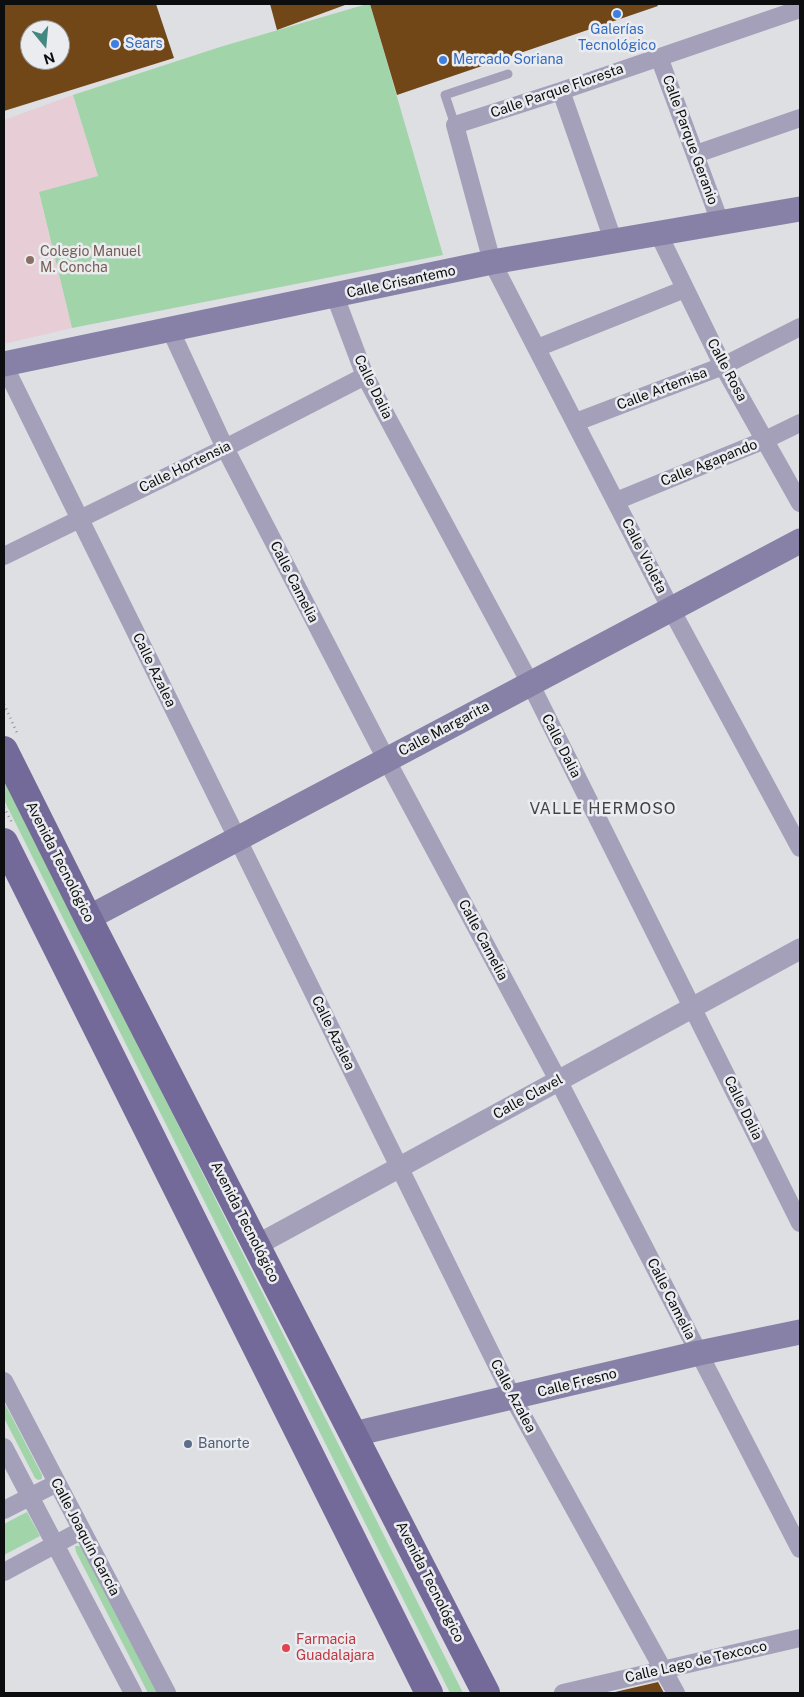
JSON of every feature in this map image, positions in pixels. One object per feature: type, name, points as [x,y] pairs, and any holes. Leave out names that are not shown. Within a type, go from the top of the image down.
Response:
[{"type":"main road","name":"Calle Crisantemo","points":[[4,365],[492,262],[800,208]]},
{"type":"main road","name":"Calle Margarita","points":[[88,918],[800,541]]},
{"type":"main road","name":"Avenida Tecnológico","points":[[4,750],[88,918],[486,1693]]},
{"type":"main road","points":[[4,842],[429,1693]]},
{"type":"main road","name":"Calle Fresno","points":[[354,1434],[800,1332]]},
{"type":"street","name":"Calle Parque Floresta","points":[[455,125],[561,91],[800,9]]},
{"type":"street","name":"Calle Parque Geranio","points":[[659,57],[720,222]]},
{"type":"street","points":[[561,91],[613,240]]},
{"type":"street","points":[[696,154],[800,118]]},
{"type":"street","name":"Calle Violeta","points":[[455,125],[492,262],[671,609],[800,848]]},
{"type":"street","name":"Calle Rosa","points":[[658,233],[723,366],[800,503]]},
{"type":"street","points":[[537,348],[685,289]]},
{"type":"street","name":"Calle Dalia","points":[[335,296],[365,376],[530,684],[800,1223]]},
{"type":"street","name":"Calle Artemisa","points":[[576,422],[723,366],[800,327]]},
{"type":"street","name":"Calle Camelia","points":[[170,330],[225,448],[386,759],[558,1080],[800,1549]]},
{"type":"street","name":"Calle Azalea","points":[[4,365],[513,1398],[676,1693]]},
{"type":"street","name":"Calle Hortensia","points":[[4,556],[225,448],[365,376]]},
{"type":"street","name":"Calle Agapando","points":[[616,501],[765,440],[800,423]]},
{"type":"street","name":"Calle Clavel","points":[[257,1245],[800,949]]},
{"type":"street","name":"Calle Joaquín García","points":[[4,1381],[167,1693]]},
{"type":"street","points":[[4,1446],[133,1693]]},
{"type":"street","points":[[4,1510],[57,1483]]},
{"type":"street","points":[[4,1572],[82,1530]]},
{"type":"street","name":"Calle Lago de Texcoco","points":[[563,1693],[800,1638]]},
{"type":"lane","points":[[455,125],[445,95],[508,74]]},
{"type":"shaded area","name":"Colegio Manuel M. Concha","points":[[73,95],[98,176],[39,193],[72,328],[4,344],[4,120]]},
{"type":"green space","points":[[370,4],[443,255],[72,328],[39,192],[98,176],[73,95],[220,47]]},
{"type":"green space","points":[[4,777],[463,1693],[450,1693],[4,800]]},
{"type":"green space","points":[[4,1402],[42,1475],[42,1479],[38,1480],[35,1478],[4,1418]]},
{"type":"green space","points":[[27,1512],[40,1536],[4,1555],[4,1524]]},
{"type":"green space","points":[[75,1546],[82,1546],[158,1693],[148,1693],[76,1552]]},
{"type":"building","name":"Sears","points":[[4,4],[156,4],[174,58],[4,111]]},
{"type":"building","points":[[270,4],[344,4],[345,5],[277,30]]},
{"type":"building","name":"Mercado Soriana","points":[[370,4],[657,4],[658,6],[397,95]]},
{"type":"building","points":[[658,1682],[664,1693],[615,1693],[615,1692]]},
{"type":"place","name":"Galerías Tecnológico","points":[[617,14]]},
{"type":"place","name":"Sears","points":[[115,44]]},
{"type":"place","name":"Mercado Soriana","points":[[443,60]]},
{"type":"place","name":"Colegio Manuel M. Concha","points":[[30,260]]},
{"type":"place","name":"Banorte","points":[[188,1444]]},
{"type":"place","name":"Farmacia Guadalajara","points":[[286,1648]]},
{"type":"district","name":"VALLE HERMOSO","points":[[603,809]]}]
